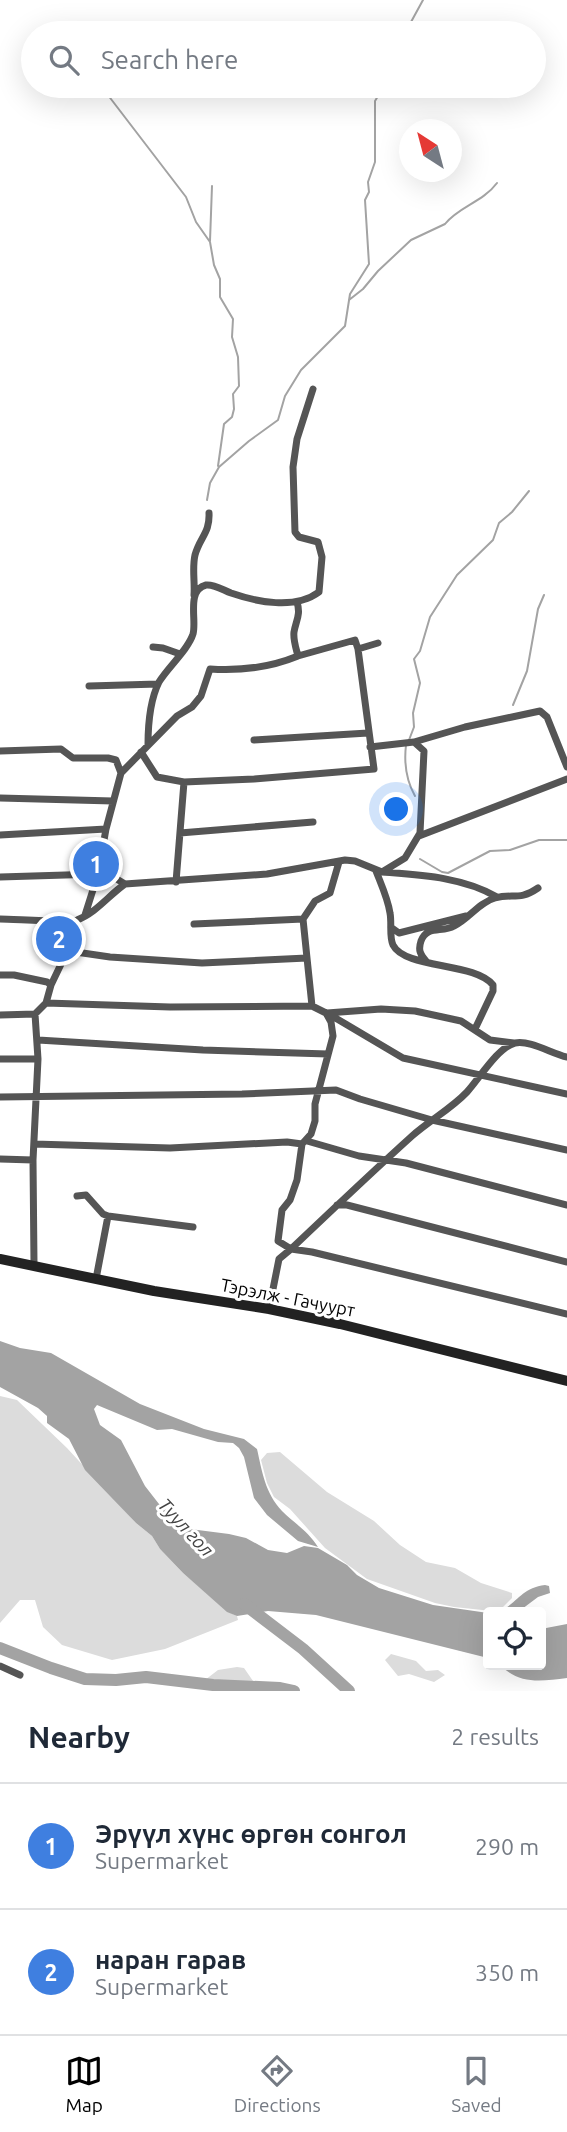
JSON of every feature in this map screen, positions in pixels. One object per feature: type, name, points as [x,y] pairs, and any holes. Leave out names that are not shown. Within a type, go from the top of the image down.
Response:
[{"type":"main road","name":"Тэрэлж - Гачуурт","points":[[0,1259],[154,1291],[269,1309],[340,1324],[567,1381]]},
{"type":"street","points":[[194,599],[198,589],[205,585],[213,585],[253,600],[297,602],[308,600],[319,592],[322,557],[318,542],[299,537],[295,532],[293,467],[297,439],[313,389]]},
{"type":"street","points":[[148,745],[148,723],[158,684],[193,634],[193,566],[201,540],[207,534],[209,513]]},
{"type":"street","points":[[297,602],[300,618],[294,637],[298,656]]},
{"type":"street","points":[[84,915],[98,874],[121,773],[141,752],[177,716],[192,707],[201,696],[210,669],[247,670],[355,640],[374,769],[184,782],[158,777],[141,752]]},
{"type":"street","points":[[358,649],[378,643]]},
{"type":"street","points":[[153,647],[180,654]]},
{"type":"street","points":[[89,686],[158,684]]},
{"type":"street","points":[[370,747],[414,742],[464,727],[540,711],[547,717],[567,767]]},
{"type":"street","points":[[254,740],[368,733]]},
{"type":"street","points":[[379,871],[405,858],[419,836],[424,751],[414,742]]},
{"type":"street","points":[[0,751],[61,749],[73,758],[116,760],[121,773]]},
{"type":"street","points":[[419,836],[567,779]]},
{"type":"street","points":[[176,882],[184,782]]},
{"type":"street","points":[[0,798],[113,801]]},
{"type":"street","points":[[180,832],[313,822]]},
{"type":"street","points":[[0,835],[106,830]]},
{"type":"street","points":[[0,877],[98,874],[110,875],[125,884],[176,882],[267,874],[355,861],[379,871],[428,876],[497,897],[517,897],[537,888]]},
{"type":"street","points":[[312,1006],[303,919],[315,901],[330,893],[339,862]]},
{"type":"street","points":[[379,871],[390,911],[395,949],[414,959],[483,976],[494,985],[475,1029]]},
{"type":"street","points":[[0,919],[73,921],[125,884]]},
{"type":"street","points":[[426,961],[420,954],[423,936],[435,930],[450,929],[497,897]]},
{"type":"street","points":[[392,928],[399,933],[467,916]]},
{"type":"street","points":[[194,923],[303,919]]},
{"type":"street","points":[[0,1015],[35,1014],[46,1003],[51,985],[74,937],[73,921]]},
{"type":"street","points":[[69,951],[110,957],[190,962],[307,958]]},
{"type":"street","points":[[0,975],[14,975],[51,985]]},
{"type":"street","points":[[46,1003],[158,1007],[312,1006],[403,1058],[567,1094]]},
{"type":"street","points":[[327,1013],[381,1009],[415,1011],[461,1021],[491,1040],[530,1045],[567,1057]]},
{"type":"street","points":[[327,1013],[333,1036],[316,1104],[315,1121],[304,1143],[290,1200],[282,1210],[278,1241],[291,1249],[567,1314]]},
{"type":"street","points":[[34,1264],[33,1160],[38,1059],[35,1014]]},
{"type":"street","points":[[38,1040],[328,1054]]},
{"type":"street","points":[[269,1309],[279,1259],[388,1159],[466,1093],[494,1060],[514,1044]]},
{"type":"street","points":[[0,1059],[38,1059]]},
{"type":"street","points":[[0,1097],[336,1090],[432,1120],[567,1150]]},
{"type":"street","points":[[34,1144],[170,1148],[304,1143],[359,1156],[388,1159],[567,1205]]},
{"type":"street","points":[[0,1159],[33,1160]]},
{"type":"street","points":[[76,1196],[86,1195],[108,1216],[193,1227]]},
{"type":"street","points":[[337,1205],[347,1205],[567,1262]]},
{"type":"street","points":[[96,1279],[108,1216]]},
{"type":"street","points":[[0,1666],[20,1675]]},
{"type":"shaded area","points":[[0,1396],[17,1400],[67,1448],[136,1523],[152,1536],[160,1549],[183,1573],[227,1611],[237,1616],[238,1620],[165,1649],[112,1660],[62,1645],[43,1627],[35,1600],[20,1600],[0,1623]]},
{"type":"shaded area","points":[[280,1452],[327,1492],[374,1521],[400,1545],[426,1562],[455,1568],[481,1583],[512,1593],[512,1598],[503,1607],[483,1607],[483,1610],[454,1607],[367,1579],[325,1548],[290,1509],[274,1497],[261,1460],[267,1453]]},
{"type":"shaded area","points":[[391,1654],[416,1661],[426,1671],[438,1670],[445,1675],[434,1682],[409,1674],[398,1676],[385,1660]]},
{"type":"shaded area","points":[[244,1668],[260,1691],[207,1688],[205,1680],[218,1670]]},
{"type":"water","name":"Туул гол","points":[[0,1341],[20,1348],[51,1353],[140,1404],[204,1429],[244,1439],[257,1449],[265,1482],[276,1504],[318,1547],[298,1541],[267,1515],[254,1498],[244,1457],[233,1443],[218,1442],[172,1429],[157,1430],[97,1405],[94,1409],[100,1425],[121,1440],[145,1486],[159,1504],[190,1529],[246,1538],[268,1550],[287,1553],[304,1546],[318,1548],[379,1588],[433,1605],[483,1612],[483,1657],[316,1615],[268,1611],[237,1616],[227,1612],[183,1573],[160,1549],[152,1536],[85,1470],[69,1439],[47,1423],[47,1416],[0,1387]]},
{"type":"water","points":[[549,1586],[550,1593],[538,1597],[525,1607],[508,1607],[523,1594],[536,1587]]},
{"type":"water","points":[[567,1624],[567,1678],[523,1679],[507,1670],[546,1670],[546,1628]]},
{"type":"waterway","points":[[412,21],[423,0]]},
{"type":"waterway","points":[[110,98],[186,197],[196,222],[210,242],[214,265],[220,279],[220,297],[233,319],[232,337],[238,357],[239,386],[233,394],[232,417],[224,424],[218,466]]},
{"type":"waterway","points":[[207,500],[210,483],[219,467],[278,420],[285,396],[301,370],[345,326],[350,294],[369,264],[365,200],[375,162],[377,98]]},
{"type":"waterway","points":[[349,300],[411,240],[445,224],[497,183]]},
{"type":"waterway","points":[[210,241],[212,186]]},
{"type":"waterway","points":[[409,740],[414,727],[413,713],[420,683],[414,659],[420,651],[430,617],[457,575],[493,540],[499,523],[529,491]]},
{"type":"waterway","points":[[513,705],[527,671],[538,609],[544,595]]},
{"type":"waterway","points":[[406,745],[406,771],[415,796]]},
{"type":"waterway","points":[[420,859],[448,873],[490,851],[510,850],[539,840],[567,840]]},
{"type":"waterway","points":[[244,1604],[303,1649],[349,1691]]},
{"type":"waterway","points":[[0,1648],[85,1679],[146,1677],[294,1691]]},
{"type":"place","name":"Эрүүл хүнс өргөн сонгол","points":[[96,864]]},
{"type":"place","name":"наран гарав","points":[[59,939]]}]
